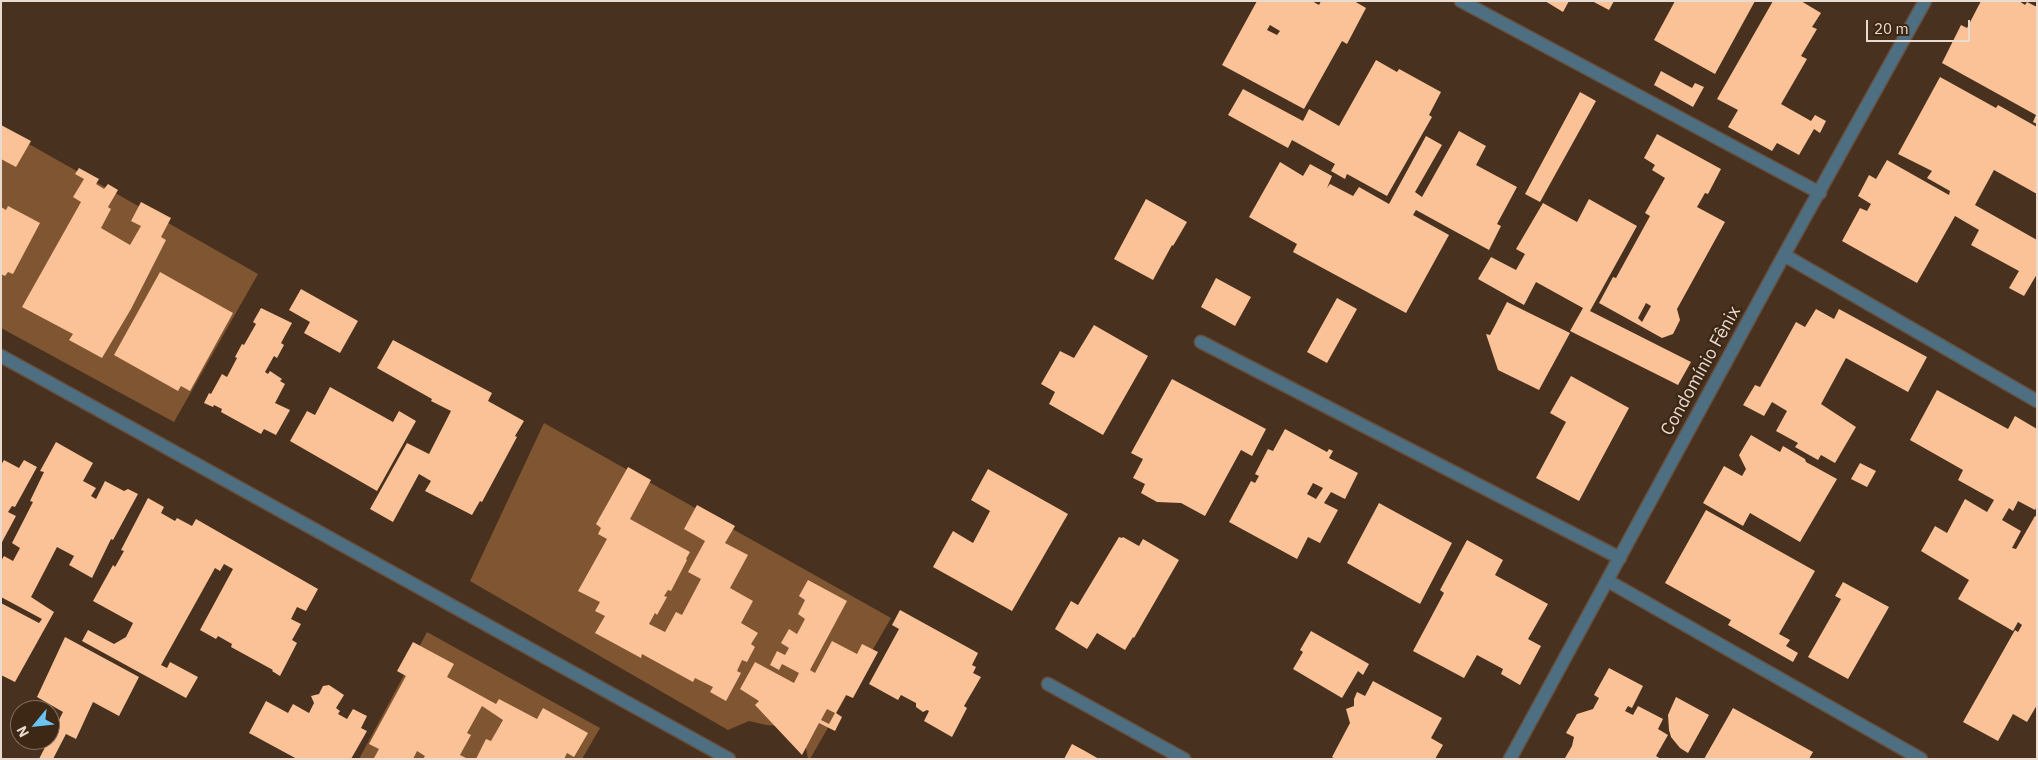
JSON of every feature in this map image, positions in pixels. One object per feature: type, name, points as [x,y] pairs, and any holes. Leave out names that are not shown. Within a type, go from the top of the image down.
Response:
[{"type":"street","points":[[1461,1],[1820,193]]},
{"type":"street","name":"Condomínio Fênix","points":[[1510,759],[1784,255],[1925,1]]},
{"type":"street","points":[[1784,255],[2037,402]]},
{"type":"street","points":[[1201,342],[1620,558]]},
{"type":"street","points":[[1,356],[729,759]]},
{"type":"street","points":[[1608,580],[1921,759]]},
{"type":"street","points":[[1048,684],[1184,759]]},
{"type":"shaded area","points":[[6,131],[258,274],[174,422],[1,328],[1,139]]},
{"type":"shaded area","points":[[544,423],[891,618],[810,759],[808,759],[806,748],[783,726],[749,721],[728,730],[470,581]]},
{"type":"shaded area","points":[[427,632],[600,728],[582,759],[359,759]]},
{"type":"building","points":[[1257,1],[1312,1],[1319,5],[1321,1],[1354,1],[1366,8],[1347,44],[1342,41],[1304,109],[1222,65]],"holes":[[[1270,25],[1280,31],[1277,35],[1267,30]]]},
{"type":"building","points":[[1545,1],[1569,1],[1563,12]]},
{"type":"building","points":[[1592,1],[1614,1],[1609,10]]},
{"type":"building","points":[[1675,1],[1755,1],[1715,74],[1654,40]]},
{"type":"building","points":[[1773,1],[1801,1],[1821,13],[1812,27],[1817,29],[1801,56],[1807,59],[1781,104],[1811,121],[1815,115],[1826,121],[1820,133],[1814,129],[1799,155],[1777,143],[1772,151],[1728,127],[1738,110],[1717,99]]},
{"type":"building","points":[[1981,1],[2019,1],[2025,5],[2027,2],[2037,7],[2037,124],[2033,122],[2036,115],[1942,63],[1961,25],[1967,28]]},
{"type":"building","points":[[1376,60],[1397,72],[1399,69],[1441,92],[1429,115],[1432,117],[1387,196],[1347,174],[1345,179],[1331,171],[1335,164],[1292,140],[1288,148],[1228,115],[1243,89],[1303,121],[1309,109],[1339,126]]},
{"type":"building","points":[[1661,71],[1692,88],[1695,83],[1704,87],[1693,107],[1654,85]]},
{"type":"building","points":[[1940,77],[1996,108],[1998,105],[2037,127],[2037,194],[1994,170],[1975,205],[2037,240],[2037,274],[2024,296],[2009,288],[2019,271],[1971,245],[1979,230],[1955,216],[1917,283],[1842,241],[1860,208],[1867,211],[1871,204],[1858,196],[1869,175],[1876,179],[1887,160],[1949,195],[1950,191],[1927,178],[1932,171],[1898,154]]},
{"type":"building","points":[[1580,92],[1596,101],[1540,202],[1525,194]]},
{"type":"building","points":[[1,125],[31,141],[16,167],[1,159]]},
{"type":"building","points":[[1459,131],[1486,146],[1476,165],[1517,187],[1497,224],[1501,226],[1489,250],[1416,210],[1413,215],[1449,235],[1406,313],[1293,252],[1297,244],[1249,217],[1280,162],[1303,176],[1310,164],[1332,176],[1327,188],[1330,184],[1353,196],[1359,187],[1389,204],[1426,136],[1442,145],[1415,192],[1422,197]]},
{"type":"building","points":[[1657,134],[1721,169],[1708,194],[1705,193],[1697,207],[1725,222],[1677,309],[1680,320],[1673,334],[1662,338],[1599,303],[1613,277],[1616,278],[1650,216],[1645,213],[1665,178],[1652,170],[1655,165],[1644,158]],"holes":[[[1646,303],[1651,306],[1642,322],[1638,318]]]},
{"type":"building","points":[[79,168],[99,179],[96,184],[104,189],[108,184],[118,190],[108,207],[111,209],[101,228],[130,245],[141,226],[131,221],[141,202],[171,218],[161,237],[166,240],[131,309],[102,358],[69,340],[73,334],[22,307],[81,202],[73,197],[84,179],[75,174]]},
{"type":"building","points":[[1146,199],[1187,222],[1153,280],[1114,259]]},
{"type":"building","points":[[1589,199],[1637,226],[1590,311],[1691,362],[1678,385],[1570,331],[1583,308],[1536,282],[1524,305],[1478,279],[1491,257],[1516,270],[1525,254],[1516,249],[1543,203],[1577,222]]},
{"type":"building","points":[[8,206],[40,223],[13,274],[8,272],[5,276],[1,274],[1,207],[6,210]]},
{"type":"building","points":[[160,272],[233,313],[190,391],[181,386],[178,391],[114,355]]},
{"type":"building","points":[[1216,278],[1251,297],[1235,326],[1201,307]]},
{"type":"building","points":[[301,289],[358,321],[340,353],[304,333],[310,322],[289,310]]},
{"type":"building","points":[[1337,298],[1357,309],[1327,363],[1307,352]]},
{"type":"building","points":[[1507,302],[1570,333],[1539,390],[1498,370],[1486,334],[1490,335]]},
{"type":"building","points":[[261,308],[292,323],[281,343],[284,345],[277,358],[274,356],[265,372],[268,374],[270,371],[282,379],[280,381],[285,384],[275,403],[290,410],[276,435],[264,429],[261,434],[221,412],[222,409],[204,403],[222,374],[227,377],[242,344],[244,345],[256,324],[253,322]]},
{"type":"building","points":[[1816,309],[1834,319],[1839,309],[1927,357],[1908,392],[1846,358],[1821,404],[1856,427],[1835,463],[1821,455],[1818,460],[1795,447],[1798,443],[1776,431],[1787,411],[1772,402],[1764,416],[1743,405],[1755,385],[1760,387],[1796,322],[1805,327]]},
{"type":"building","points":[[1094,325],[1148,356],[1103,435],[1049,404],[1055,392],[1041,384],[1060,351],[1074,358]]},
{"type":"building","points":[[393,340],[492,393],[488,401],[524,421],[482,502],[480,501],[472,515],[425,491],[431,481],[419,474],[393,522],[370,509],[407,443],[429,454],[451,411],[377,368]]},
{"type":"building","points":[[1571,376],[1629,408],[1579,501],[1536,478],[1566,422],[1550,413]]},
{"type":"building","points":[[1172,379],[1266,429],[1252,456],[1241,450],[1205,516],[1181,503],[1157,502],[1141,493],[1145,484],[1133,478],[1143,459],[1131,453]]},
{"type":"building","points":[[330,387],[393,422],[399,411],[416,421],[377,491],[290,441],[307,411],[315,415]]},
{"type":"building","points":[[1937,390],[2008,429],[2015,416],[2037,429],[2037,506],[2035,510],[2018,501],[2013,511],[2009,508],[2002,520],[2021,531],[2012,548],[2016,549],[2035,516],[2037,517],[2037,705],[2027,722],[2013,714],[1998,741],[1963,722],[2015,630],[2018,632],[2022,625],[2018,622],[2013,631],[1958,599],[1969,580],[1921,551],[1935,526],[1947,533],[1965,499],[1987,512],[1994,500],[1958,480],[1963,470],[1910,440]]},
{"type":"building","points":[[1285,429],[1327,452],[1329,449],[1333,451],[1329,458],[1358,473],[1345,499],[1331,492],[1324,503],[1338,510],[1320,543],[1308,537],[1297,559],[1229,522],[1251,481],[1255,483],[1259,476],[1255,474],[1268,449],[1273,451]],"holes":[[[1313,483],[1323,488],[1316,499],[1307,494]]]},
{"type":"building","points":[[1751,435],[1780,452],[1783,446],[1805,459],[1806,462],[1837,479],[1800,542],[1750,513],[1743,526],[1703,503],[1724,466],[1742,476],[1746,469],[1739,455]]},
{"type":"building","points":[[56,442],[93,463],[83,481],[96,488],[91,496],[96,499],[105,481],[124,491],[128,489],[138,494],[113,540],[111,539],[92,578],[69,565],[74,556],[57,547],[31,597],[54,612],[15,682],[1,675],[1,603],[39,623],[42,619],[1,597],[1,561],[4,556],[13,561],[20,548],[12,543],[33,502],[30,501],[44,472],[40,471]]},
{"type":"building","points":[[4,460],[19,468],[24,460],[37,467],[15,507],[12,506],[8,512],[16,516],[1,544],[1,465]]},
{"type":"building","points":[[1860,463],[1876,471],[1867,487],[1851,479]]},
{"type":"building","points":[[628,467],[651,480],[630,519],[690,552],[671,591],[668,590],[664,596],[667,597],[657,615],[655,613],[649,624],[665,632],[676,612],[682,615],[701,579],[688,572],[705,541],[684,529],[697,505],[735,526],[725,543],[748,555],[730,588],[753,601],[741,623],[758,633],[751,644],[755,647],[747,662],[742,660],[737,671],[741,673],[726,701],[710,692],[713,687],[695,678],[693,682],[642,654],[641,658],[595,633],[605,616],[595,611],[600,602],[578,591],[607,539],[598,534],[601,528],[596,524]]},
{"type":"building","points":[[988,469],[1068,514],[1012,611],[933,567],[953,531],[973,543],[990,511],[971,500]]},
{"type":"building","points":[[148,498],[164,507],[161,513],[175,521],[177,518],[192,526],[196,519],[318,589],[306,611],[297,607],[291,619],[301,624],[292,640],[297,643],[280,676],[273,670],[231,647],[232,644],[218,636],[216,639],[200,630],[233,569],[224,564],[220,571],[215,568],[161,665],[167,668],[170,662],[198,677],[186,698],[82,641],[88,630],[114,644],[126,637],[133,623],[93,601],[113,565],[115,567],[124,551],[121,550]]},
{"type":"building","points":[[1379,503],[1452,543],[1420,604],[1347,563]]},
{"type":"building","points":[[1706,510],[1815,571],[1779,634],[1790,640],[1786,646],[1798,653],[1793,662],[1728,625],[1731,620],[1665,583]]},
{"type":"building","points":[[1119,537],[1123,537],[1139,546],[1143,539],[1179,560],[1134,638],[1125,650],[1097,633],[1087,649],[1055,629],[1071,601],[1078,605]]},
{"type":"building","points":[[1467,540],[1503,560],[1495,575],[1548,604],[1528,639],[1541,646],[1520,685],[1501,674],[1503,669],[1477,655],[1464,678],[1413,651],[1444,593],[1440,590]]},
{"type":"building","points":[[808,580],[847,601],[810,670],[815,673],[832,641],[857,654],[862,644],[878,652],[853,698],[846,695],[836,713],[842,717],[835,731],[819,723],[802,755],[755,705],[759,701],[740,689],[755,662],[794,683],[799,673],[782,664],[779,670],[770,665],[777,651],[785,655],[789,648],[781,643],[789,629],[797,634],[805,619],[798,614],[805,600],[799,596]],"holes":[[[827,709],[835,713],[829,724],[821,720]]]},
{"type":"building","points":[[1843,582],[1889,607],[1848,679],[1808,657],[1841,599],[1835,596]]},
{"type":"building","points":[[900,610],[978,653],[972,665],[976,667],[973,673],[981,677],[964,706],[967,708],[952,737],[924,721],[929,711],[923,712],[916,707],[916,703],[901,695],[898,700],[869,684],[899,629],[892,625]]},
{"type":"building","points":[[1311,631],[1369,664],[1363,675],[1358,671],[1342,698],[1293,669],[1303,652],[1300,650]]},
{"type":"building","points":[[65,637],[139,677],[119,716],[93,702],[76,739],[66,734],[60,746],[60,718],[63,712],[60,710],[60,700],[42,700],[37,697]]},
{"type":"building","points":[[413,642],[454,664],[447,677],[496,704],[499,699],[537,719],[543,708],[588,733],[574,757],[567,753],[564,759],[476,759],[486,739],[491,741],[503,720],[482,706],[467,733],[471,735],[460,755],[468,759],[423,759],[425,756],[417,751],[413,759],[374,758],[379,749],[369,744],[406,676],[397,671]]},
{"type":"building","points":[[1609,668],[1643,686],[1632,708],[1628,706],[1625,711],[1633,715],[1638,706],[1663,719],[1658,729],[1668,735],[1656,756],[1661,759],[1565,758],[1572,746],[1574,737],[1566,733],[1577,714],[1593,709],[1599,698],[1594,695]]},
{"type":"building","points":[[1373,681],[1442,718],[1431,738],[1443,745],[1435,759],[1335,759],[1332,757],[1350,723],[1346,709],[1354,706],[1357,692],[1365,696]]},
{"type":"building","points":[[329,685],[344,695],[336,708],[340,711],[338,714],[347,719],[353,709],[367,716],[361,728],[367,731],[351,759],[297,759],[249,733],[266,701],[288,713],[293,704],[309,713],[314,703],[311,696],[319,694],[323,686]]},
{"type":"building","points":[[1676,697],[1709,715],[1688,753],[1680,748],[1671,737],[1669,730],[1668,715]]},
{"type":"building","points":[[1733,708],[1813,752],[1809,759],[1704,759]]},
{"type":"building","points":[[1072,744],[1085,751],[1099,759],[1064,759]]},
{"type":"building","points":[[44,750],[58,750],[53,759],[39,759]]}]
